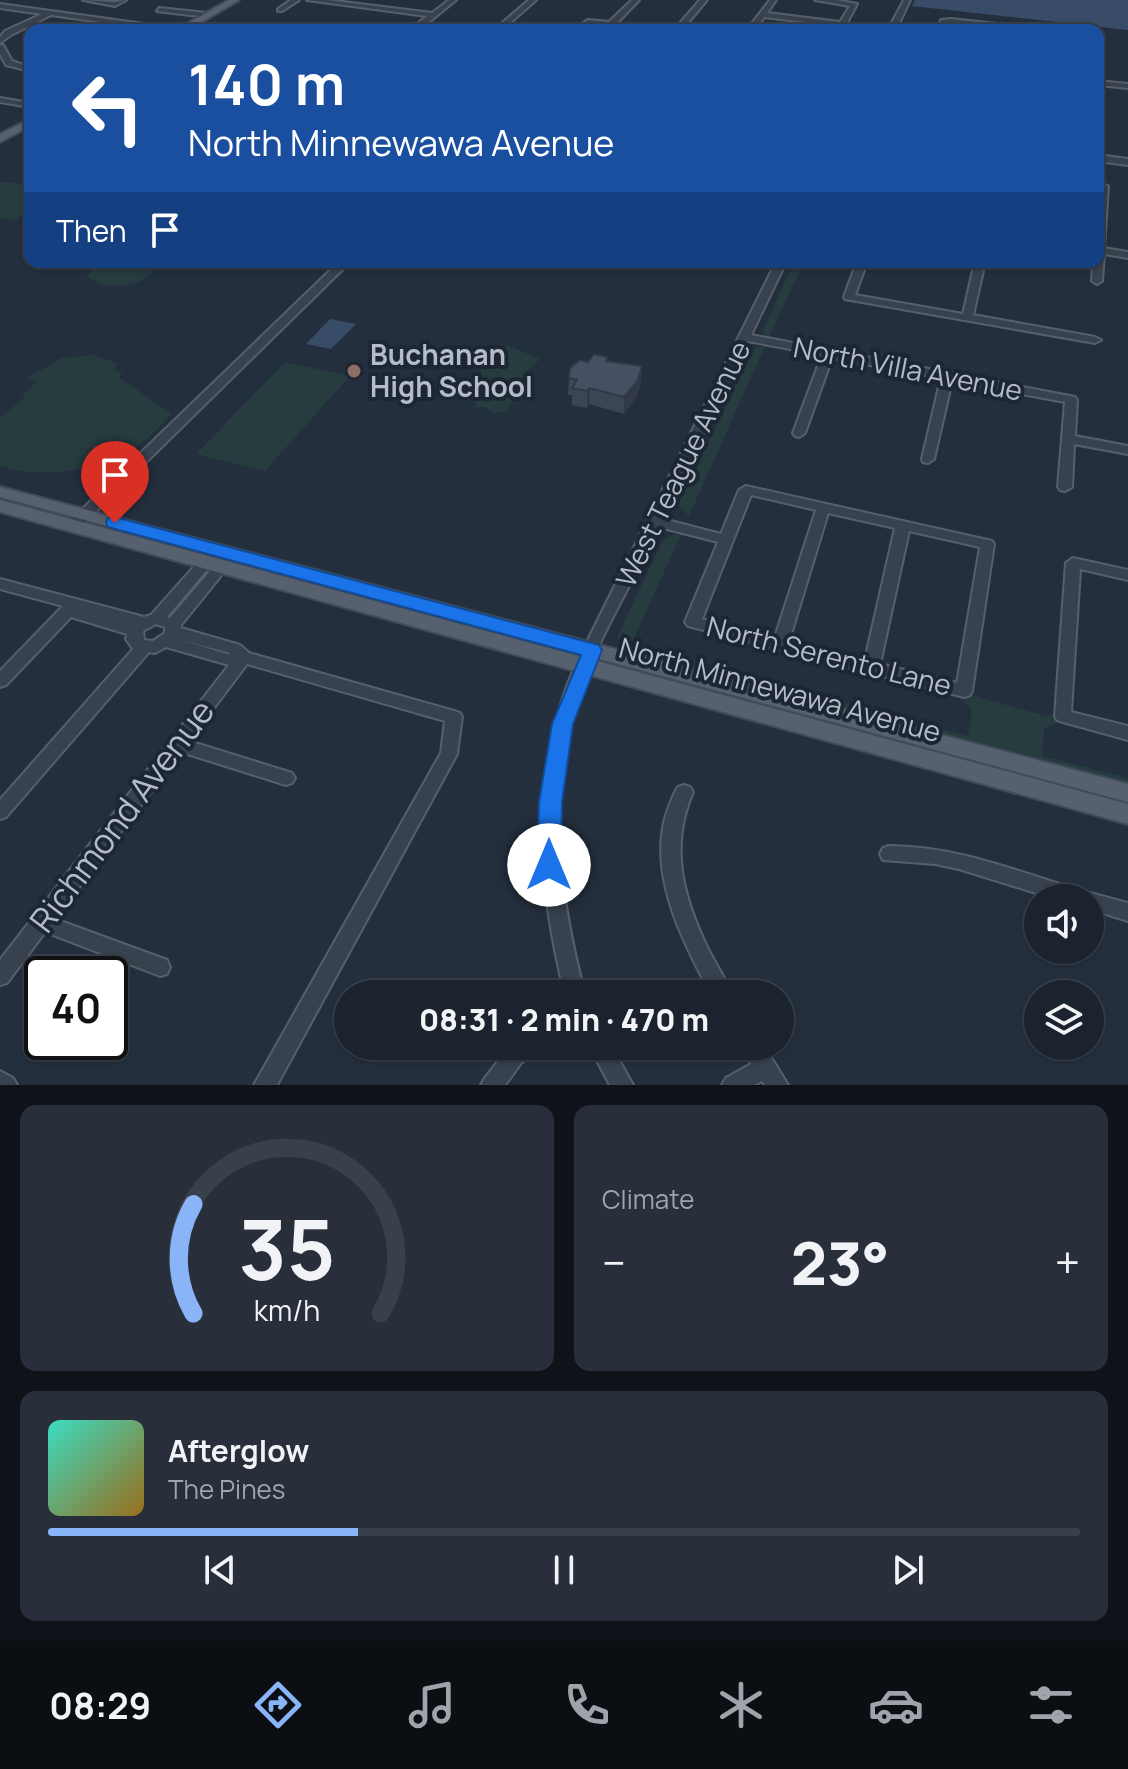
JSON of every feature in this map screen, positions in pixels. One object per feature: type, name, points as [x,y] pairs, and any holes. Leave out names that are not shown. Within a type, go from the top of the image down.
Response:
[{"type":"main road","points":[[191,24],[235,0]]},
{"type":"main road","points":[[203,24],[245,0]]},
{"type":"main road","points":[[0,132],[24,119]]},
{"type":"main road","points":[[0,139],[24,125]]},
{"type":"main road","name":"North Minnewawa Avenue","points":[[0,492],[141,545],[213,565],[1128,793]]},
{"type":"main road","name":"North Minnewawa Avenue","points":[[0,506],[79,520],[293,570],[1128,814]]},
{"type":"main road","points":[[141,545],[187,550],[278,574],[293,570]]},
{"type":"street","points":[[86,0],[119,2]]},
{"type":"street","points":[[280,10],[296,0]]},
{"type":"street","points":[[310,0],[435,15]]},
{"type":"street","points":[[365,7],[375,0]]},
{"type":"street","points":[[422,24],[453,0]]},
{"type":"street","points":[[505,24],[533,0]]},
{"type":"street","points":[[617,0],[635,1]]},
{"type":"street","points":[[683,24],[704,0]]},
{"type":"street","points":[[756,24],[773,0]]},
{"type":"street","points":[[818,0],[854,4],[843,24]]},
{"type":"street","points":[[895,24],[907,0]]},
{"type":"street","points":[[585,24],[611,24],[635,1]]},
{"type":"street","points":[[0,6],[129,24]]},
{"type":"street","points":[[159,10],[207,15]]},
{"type":"street","points":[[26,24],[48,13]]},
{"type":"street","points":[[763,15],[822,24]]},
{"type":"street","points":[[1,37],[24,25]]},
{"type":"street","points":[[12,49],[2,53],[13,65],[24,68]]},
{"type":"street","points":[[1104,84],[1128,86]]},
{"type":"street","points":[[0,100],[24,104]]},
{"type":"street","points":[[1104,159],[1128,162]]},
{"type":"street","points":[[1104,251],[1128,255]]},
{"type":"street","points":[[79,520],[339,268]]},
{"type":"street","name":"West Teague Avenue","points":[[572,980],[556,918],[549,844],[550,802],[562,724],[589,658],[778,268]]},
{"type":"street","points":[[860,268],[849,297],[1095,340]]},
{"type":"street","points":[[967,318],[979,268]]},
{"type":"street","points":[[1097,281],[1098,268]]},
{"type":"street","name":"North Villa Avenue","points":[[744,337],[1071,400],[1069,439]]},
{"type":"street","points":[[799,433],[828,354]]},
{"type":"street","points":[[928,459],[947,377]]},
{"type":"street","points":[[1065,487],[1069,439],[1128,450]]},
{"type":"street","points":[[657,517],[728,536],[746,490],[903,525],[871,667]]},
{"type":"street","points":[[780,644],[823,508]]},
{"type":"street","name":"North Serento Lane","points":[[728,536],[693,622],[964,691],[987,544],[903,525]]},
{"type":"street","points":[[1128,575],[1073,563],[1063,716],[1128,733]]},
{"type":"street","points":[[0,812],[145,630],[213,565]]},
{"type":"street","points":[[171,632],[213,565]]},
{"type":"street","points":[[0,584],[72,606],[77,615],[145,630],[171,632],[227,660],[244,657],[454,717],[449,754],[265,1085]]},
{"type":"street","points":[[0,681],[72,606]]},
{"type":"street","points":[[145,630],[171,632]]},
{"type":"street","name":"Richmond Avenue","points":[[0,976],[244,657]]},
{"type":"street","points":[[178,744],[286,778]]},
{"type":"street","points":[[684,792],[671,834],[674,867],[682,904],[695,941],[715,980]]},
{"type":"street","points":[[889,854],[910,852],[936,856],[1031,884]]},
{"type":"street","points":[[1104,905],[1128,912]]},
{"type":"street","points":[[41,922],[160,967]]},
{"type":"street","points":[[492,1085],[513,1060]]},
{"type":"street","points":[[607,1060],[622,1085]]},
{"type":"street","points":[[733,1085],[771,1077]]},
{"type":"street","points":[[0,1082],[6,1085]]},
{"type":"green space","points":[[0,182],[24,184],[24,214],[16,220],[0,218]]},
{"type":"green space","points":[[96,268],[156,268],[147,277],[126,285],[104,284],[87,275]]},
{"type":"green space","points":[[791,268],[801,268],[769,337],[762,332]]},
{"type":"green space","points":[[507,345],[540,359],[525,373],[518,391],[474,390],[482,367]]},
{"type":"green space","points":[[765,346],[689,516],[678,505],[753,349]]},
{"type":"green space","points":[[95,355],[118,364],[113,369],[123,374],[118,377],[172,414],[145,440],[94,465],[56,472],[0,466],[0,418],[37,382],[27,378],[62,358]]},
{"type":"green space","points":[[285,362],[350,376],[265,471],[196,454]]},
{"type":"green space","points":[[518,393],[506,411],[493,414],[486,407],[476,408],[474,397]]},
{"type":"green space","points":[[675,534],[681,535],[633,640],[637,647],[968,736],[972,710],[963,699],[971,695],[1046,716],[1052,714],[1059,722],[1044,728],[1042,756],[1128,778],[1128,784],[626,650],[617,637],[663,540]]},
{"type":"water","points":[[915,0],[1128,0],[1128,30],[1104,27],[1104,24],[1074,24],[912,6]]},
{"type":"water","points":[[330,319],[356,324],[331,349],[306,344]]},
{"type":"building","points":[[594,354],[608,357],[606,361],[642,366],[637,382],[624,397],[590,388],[587,391],[572,388],[577,380],[569,378],[570,368],[580,360],[588,362]]},
{"type":"place","name":"Buchanan High School","points":[[354,371]]},
{"type":"route","points":[[115,523],[592,650],[562,724],[550,802],[549,865]]}]
